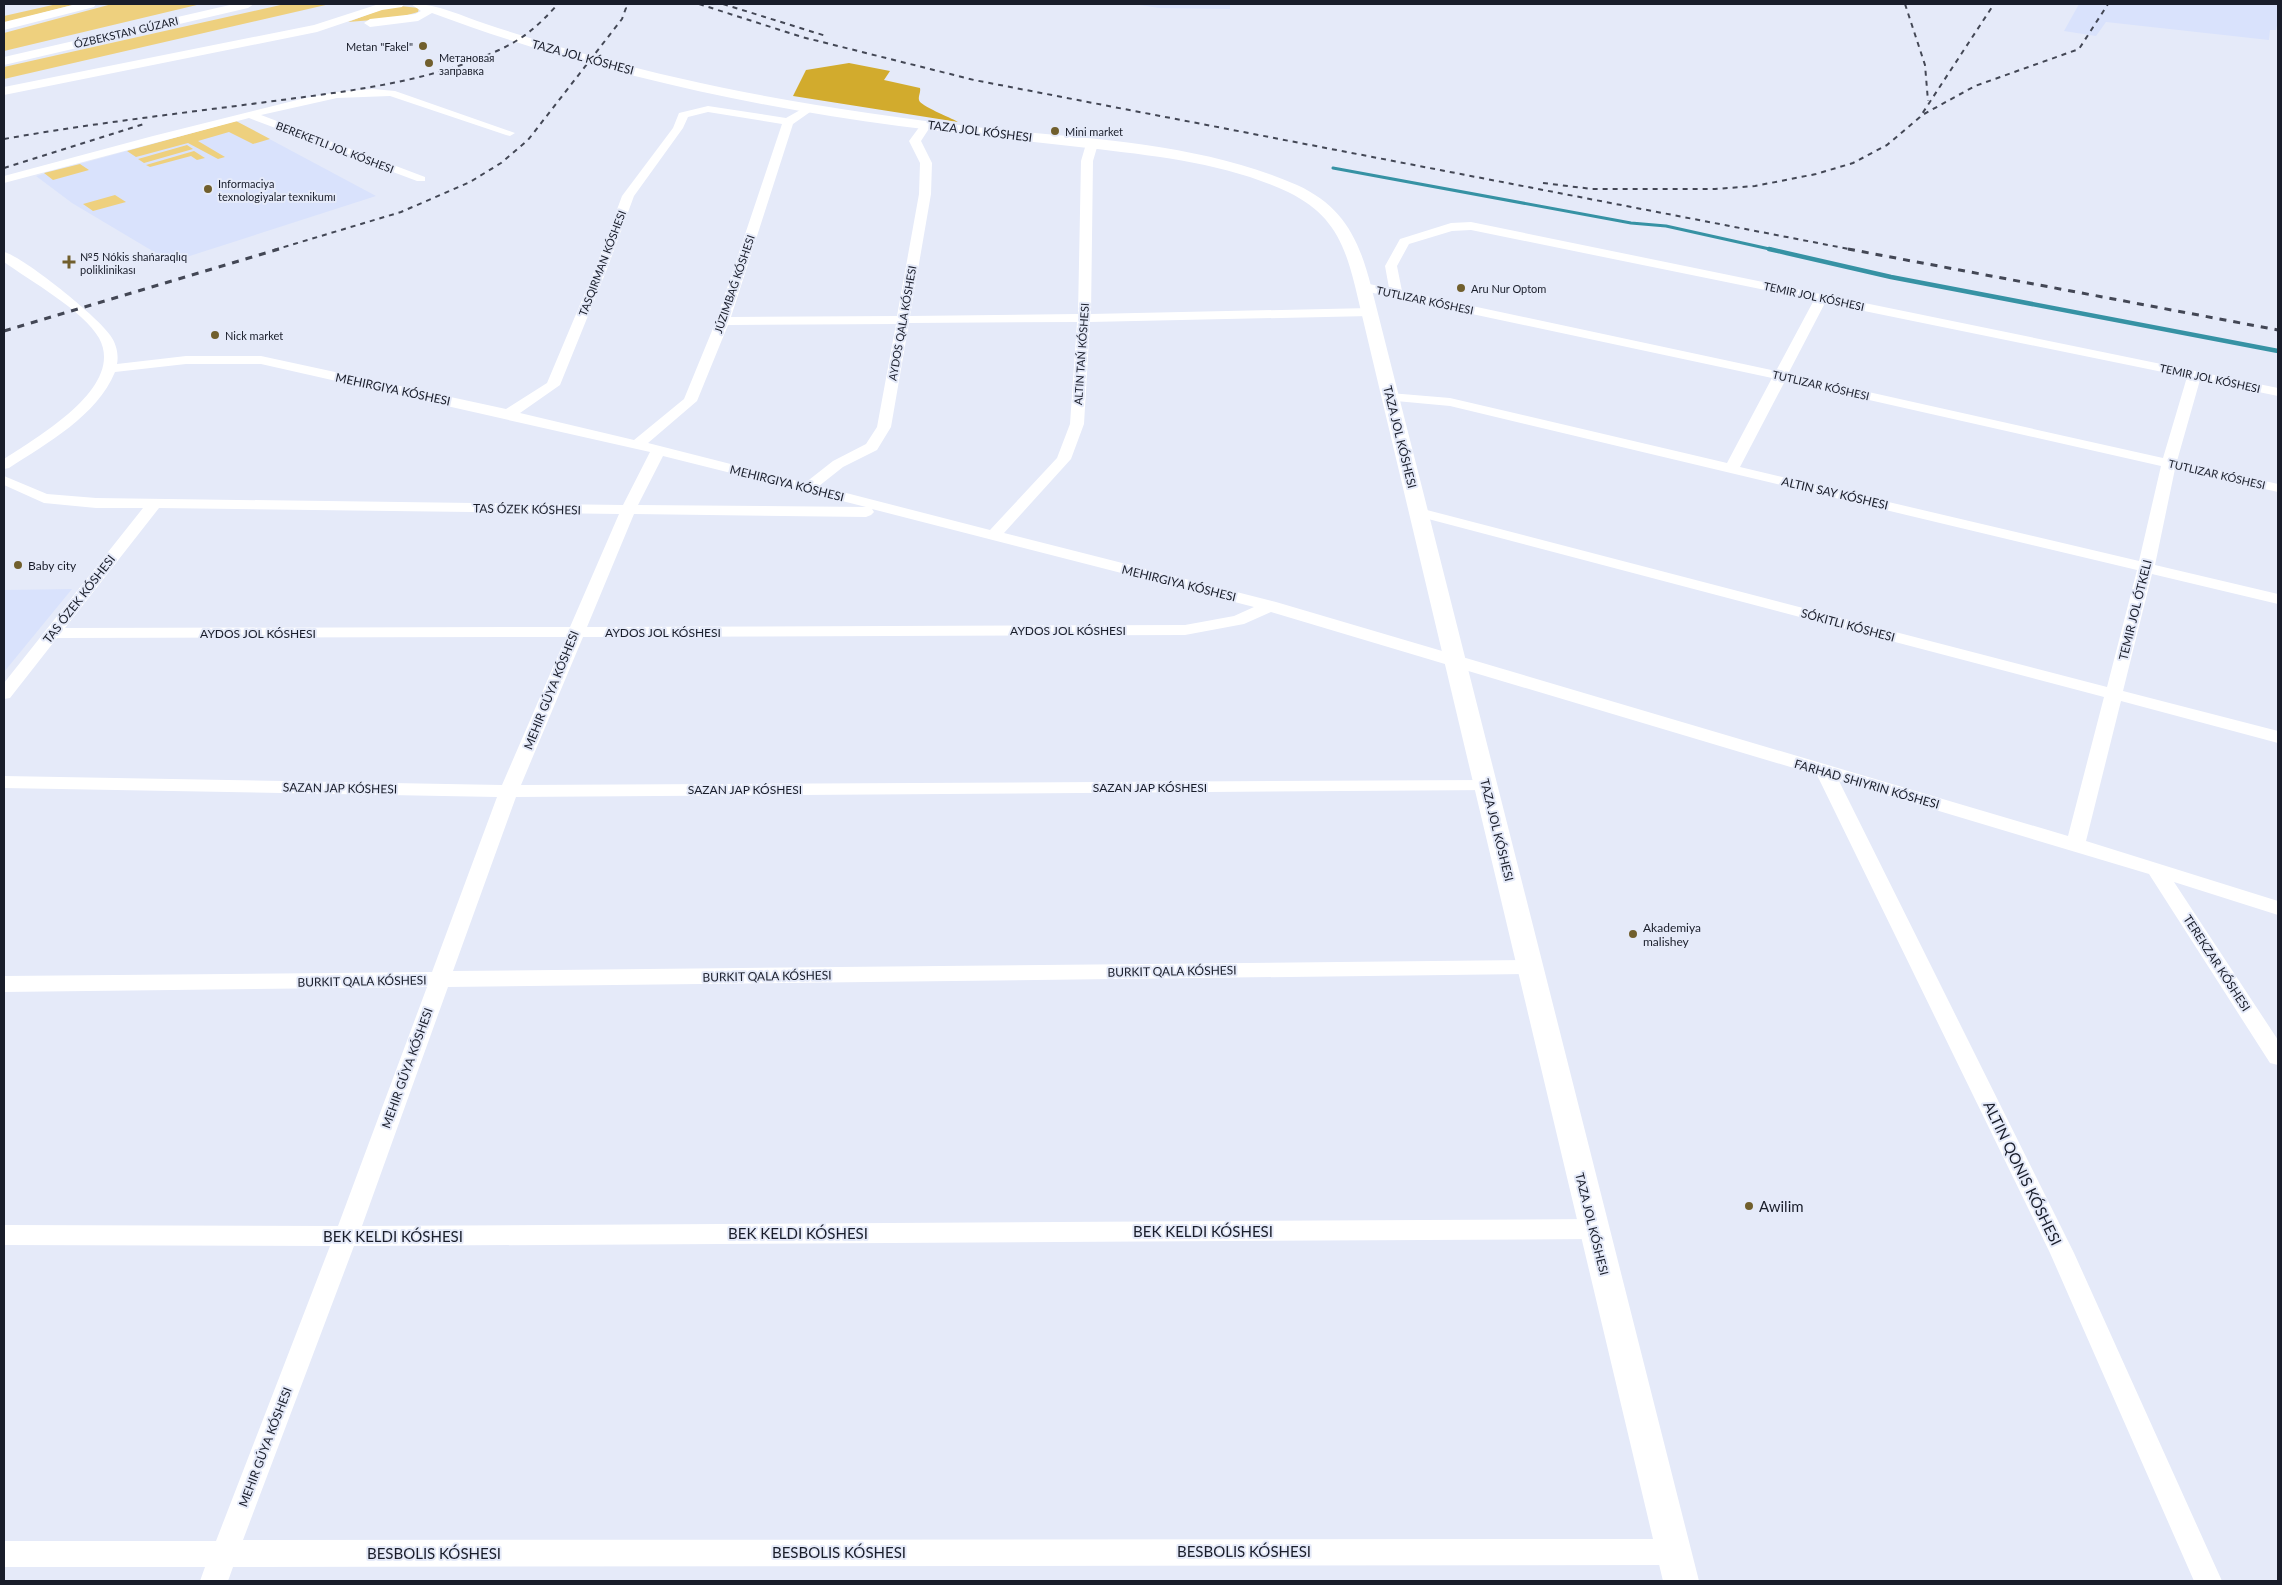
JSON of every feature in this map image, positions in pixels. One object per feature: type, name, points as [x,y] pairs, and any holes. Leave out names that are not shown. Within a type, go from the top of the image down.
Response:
[{"type":"main road","points":[[4,26],[90,4]]},
{"type":"main road","points":[[4,56],[227,4]]},
{"type":"main road","points":[[4,61],[248,4]]},
{"type":"main road","points":[[363,14],[375,4]]},
{"type":"main road","points":[[4,91],[317,28],[380,7],[398,4]]},
{"type":"main road","points":[[317,28],[392,21],[426,13],[427,10],[418,5]]},
{"type":"main road","name":"TAZA JOL KÓSHESI","points":[[418,5],[479,28],[704,88],[809,108],[1167,153],[1218,163],[1258,174],[1299,192],[1330,213],[1350,240],[1364,287],[1454,662],[1531,967],[1593,1229],[1682,1581]]},
{"type":"main road","points":[[392,21],[479,28]]},
{"type":"street","points":[[4,180],[120,147],[316,98],[378,92],[391,93],[510,133]]},
{"type":"street","points":[[508,414],[552,385],[601,269],[628,196],[678,128],[683,115],[697,110],[708,109],[788,122],[809,108]]},
{"type":"street","name":"BEREKETLI JOL KÓSHESI","points":[[250,115],[420,179]]},
{"type":"street","name":"JÚZIMBAǴ KÓSHESI","points":[[636,445],[690,401],[723,321],[788,122]]},
{"type":"street","name":"AYDOS QALA KÓSHESI","points":[[806,489],[838,464],[872,447],[884,427],[925,194],[926,163],[916,141],[927,124]]},
{"type":"street","points":[[994,535],[1064,459],[1077,424],[1084,318],[1087,161],[1092,144]]},
{"type":"street","name":"TEMIR JOL KÓSHESI","points":[[1396,293],[1390,266],[1404,242],[1451,227],[1471,226],[2278,392]]},
{"type":"street","points":[[4,256],[66,300],[104,335],[112,355],[111,369],[90,400],[69,420],[4,465]]},
{"type":"street","points":[[1364,287],[1780,376],[2278,488]]},
{"type":"street","points":[[1732,468],[1822,297]]},
{"type":"street","points":[[723,321],[1084,318],[1370,312]]},
{"type":"street","name":"MEHIRGIYA KÓSHESI","points":[[111,369],[147,363],[223,358],[261,360],[508,414],[659,450],[1270,606],[1454,662]]},
{"type":"street","name":"TEMIR JOL ÓTKELI","points":[[2074,845],[2146,567],[2168,463],[2195,375]]},
{"type":"street","points":[[1390,396],[1450,402],[2278,599]]},
{"type":"street","name":"MEHIR GÚYА KÓSHESI","points":[[214,1581],[346,1236],[438,980],[510,791],[575,632],[628,510],[659,450]]},
{"type":"street","name":"TAS ÓZEK KÓSHESI","points":[[4,480],[44,498],[96,503],[900,512]]},
{"type":"street","name":"TAS ÓZEK KÓSHESI","points":[[4,694],[154,504]]},
{"type":"street","name":"SÓKITLI KÓSHESI","points":[[1418,512],[2278,737]]},
{"type":"street","name":"AYDOS JOL KÓSHESI","points":[[52,633],[1185,630],[1238,620],[1270,606]]},
{"type":"street","name":"FARHAD SHIYRIN KÓSHESI","points":[[1454,662],[2156,869],[2278,908]]},
{"type":"street","points":[[1825,772],[2062,1253],[2208,1581]]},
{"type":"street","name":"SAZAN JAP KÓSHESI","points":[[4,782],[510,791],[1486,786]]},
{"type":"street","name":"TEREKZAR KÓSHESI","points":[[2156,869],[2278,1057]]},
{"type":"street","name":"BURKIT QALA KÓSHESI","points":[[4,984],[1531,967]]},
{"type":"street","name":"BEK KELDI KÓSHESI","points":[[4,1236],[346,1236],[1593,1229]]},
{"type":"street","points":[[4,1554],[1674,1552]]},
{"type":"shaded area","points":[[57,4],[76,4],[4,23],[4,16]]},
{"type":"shaded area","points":[[112,4],[201,4],[4,51],[4,33]]},
{"type":"shaded area","points":[[285,4],[330,4],[4,79],[4,67]]},
{"type":"shaded area","points":[[1133,4],[1230,4],[1230,9],[1159,8]]},
{"type":"shaded area","points":[[2079,4],[2278,4],[2278,21],[2276,30],[2270,30],[2269,40],[2106,22],[2096,36],[2064,31]]},
{"type":"shaded area","points":[[388,7],[419,8],[418,12],[397,18],[348,22]]},
{"type":"shaded area","points":[[849,63],[890,71],[884,80],[920,88],[919,100],[921,102],[958,122],[793,96],[806,70]]},
{"type":"shaded area","name":"Informaciya texnologiyalar texnikumı","points":[[236,121],[376,196],[171,262],[72,203],[36,176]]},
{"type":"shaded area","points":[[236,121],[270,139],[253,144],[229,132],[198,141],[225,157],[218,159],[188,143],[136,157],[127,151]]},
{"type":"shaded area","points":[[187,145],[193,149],[144,163],[138,159]]},
{"type":"shaded area","points":[[194,151],[205,158],[197,160],[191,156],[150,167],[146,165]]},
{"type":"shaded area","points":[[80,164],[89,170],[53,180],[44,173]]},
{"type":"shaded area","points":[[115,195],[126,202],[93,211],[83,204]]},
{"type":"shaded area","points":[[72,589],[4,672],[4,590]]},
{"type":"waterway","points":[[1333,168],[1631,223],[1666,226],[1774,250]]},
{"type":"waterway","points":[[1769,249],[1891,277],[2278,351]]},
{"type":"railway","points":[[4,139],[105,123],[360,89],[417,78],[473,61],[517,41],[558,4]]},
{"type":"railway","points":[[274,250],[401,212],[470,182],[501,163],[528,140],[622,19],[626,8],[625,4]]},
{"type":"railway","points":[[699,4],[802,37],[974,80],[1854,250]]},
{"type":"railway","points":[[723,4],[826,36]]},
{"type":"railway","points":[[1905,4],[1925,65],[1928,101]]},
{"type":"railway","points":[[1543,183],[1592,189],[1715,189],[1755,186],[1816,174],[1853,163],[1887,145],[1920,117],[1994,4]]},
{"type":"railway","points":[[1924,114],[1975,86],[2079,49],[2108,4]]},
{"type":"railway","points":[[4,168],[147,123]]},
{"type":"railway","points":[[4,331],[279,249]]},
{"type":"railway","points":[[1848,249],[2278,330]]},
{"type":"place","name":"Metan \"Fakel\"","points":[[423,46]]},
{"type":"place","name":"Метановая заправка","points":[[429,63]]},
{"type":"place","name":"Mini market","points":[[1055,131]]},
{"type":"place","name":"Informaciya texnologiyalar texnikumı","points":[[208,189]]},
{"type":"place","name":"№5 Nókis shańaraqlıq poliklinikası","points":[[69,262]]},
{"type":"place","name":"Aru Nur Optom","points":[[1461,288]]},
{"type":"place","name":"Nick market","points":[[215,335]]},
{"type":"place","name":"Baby city","points":[[18,565]]},
{"type":"place","name":"Akademiya malishey","points":[[1633,934]]},
{"type":"place","name":"Awilim","points":[[1749,1206]]}]
